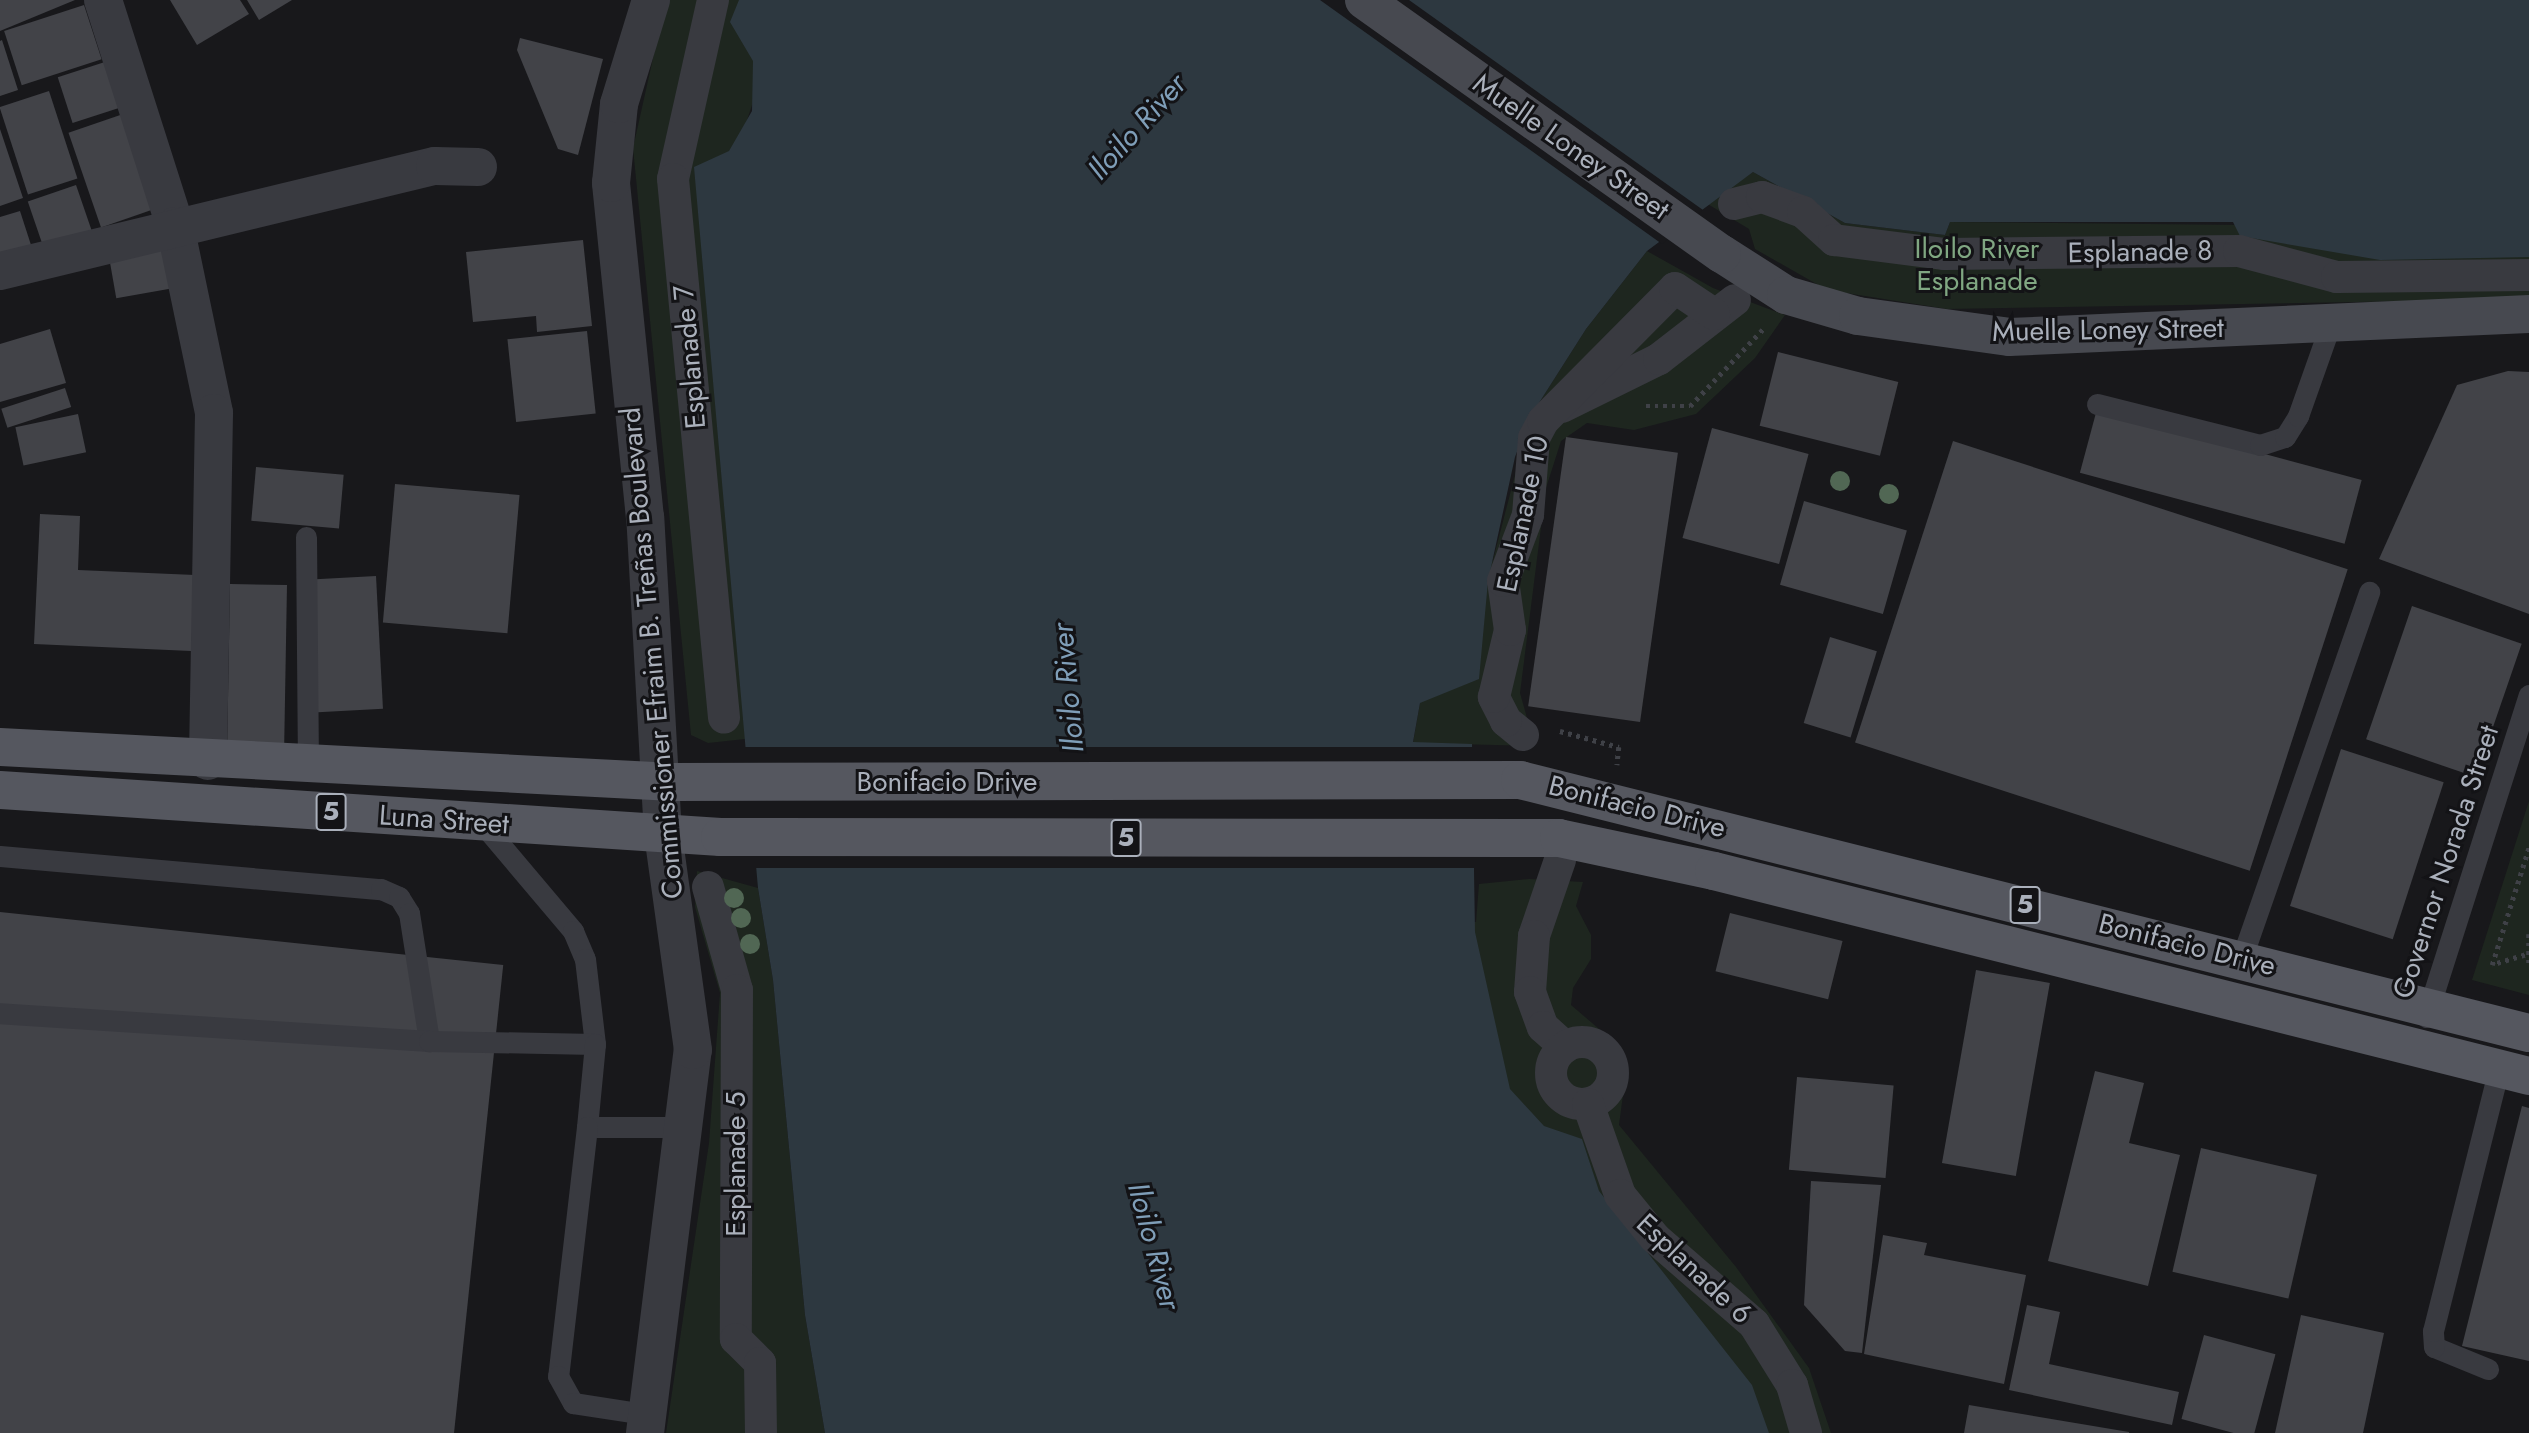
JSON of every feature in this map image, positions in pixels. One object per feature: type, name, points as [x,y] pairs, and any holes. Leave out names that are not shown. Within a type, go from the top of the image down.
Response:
[{"type":"main road","name":"Muelle Loney Street","points":[[1364,0],[1721,254],[1786,295],[1858,316],[2008,337],[2529,314]]},
{"type":"main road","name":"Luna Street","points":[[0,747],[208,761],[719,783]]},
{"type":"main road","name":"Bonifacio Drive","points":[[719,783],[1520,780],[2429,1005],[2529,1033]]},
{"type":"main road","name":"Luna Street","points":[[0,790],[720,837]]},
{"type":"main road","name":"Bonifacio Drive","points":[[720,837],[1559,838],[1714,871],[2514,1072]]},
{"type":"street","points":[[103,0],[175,226],[214,412],[208,761]]},
{"type":"street","name":"Commissioner Efraim B. Treñas Boulevard","points":[[645,1424],[688,1126],[690,1015],[663,835],[645,518],[611,183],[619,104],[651,0]]},
{"type":"street","name":"Esplanade 7","points":[[713,0],[673,179],[724,719]]},
{"type":"street","points":[[0,271],[175,226],[435,166],[478,167]]},
{"type":"street","name":"Esplanade 8","points":[[1748,200],[1803,212],[1834,240],[1945,254],[2239,251],[2337,277],[2529,275]]},
{"type":"street","name":"Esplanade 10","points":[[1523,735],[1506,721],[1494,697],[1510,630],[1503,581],[1528,515],[1534,438],[1555,410],[1675,288],[1724,307],[1659,359],[1555,410]]},
{"type":"street","points":[[1560,860],[1534,936],[1530,992],[1543,1027],[1565,1047]]},
{"type":"street","name":"Esplanade 5","points":[[708,887],[737,990],[736,1339],[760,1363],[761,1433]]},
{"type":"street","points":[[1593,1043],[1612,1065],[1611,1085],[1588,1104],[1567,1101],[1553,1085],[1551,1065],[1565,1047],[1593,1043]]},
{"type":"street","name":"Esplanade 6","points":[[1588,1104],[1620,1195],[1655,1238],[1754,1324],[1792,1385],[1806,1433]]},
{"type":"lane","points":[[2097,404],[2260,445],[2285,437],[2298,416],[2331,323]]},
{"type":"lane","points":[[306,537],[308,766]]},
{"type":"lane","points":[[2241,960],[2369,592]]},
{"type":"lane","name":"Governor Norada Street","points":[[2418,1046],[2529,695]]},
{"type":"lane","points":[[481,822],[573,931],[586,959],[595,1044],[558,1376],[573,1403],[645,1424]]},
{"type":"lane","points":[[0,856],[381,889],[399,897],[409,913],[429,1041]]},
{"type":"lane","points":[[0,1013],[429,1041],[595,1044]]},
{"type":"lane","points":[[2488,1369],[2434,1347],[2433,1331],[2514,1072]]},
{"type":"lane","points":[[587,1126],[688,1126]]},
{"type":"path","points":[[2525,956],[2492,965],[2529,847]]},
{"type":"path","points":[[2529,934],[2525,956],[2529,965]]},
{"type":"green space","points":[[666,0],[787,0],[743,132],[745,739],[708,743],[691,735],[633,148]]},
{"type":"green space","name":"Iloilo River Esplanade","points":[[1753,172],[1845,223],[1945,235],[1950,222],[2529,228],[2529,299],[1947,309],[1827,290],[1755,249],[1749,229],[1706,203]]},
{"type":"green space","points":[[1647,251],[1713,288],[1785,315],[1755,358],[1696,414],[1634,430],[1587,423],[1561,441],[1546,488],[1520,693],[1535,746],[1413,743],[1420,703],[1493,560],[1530,417],[1586,329]]},
{"type":"green space","points":[[2529,801],[2529,995],[2472,980]]},
{"type":"green space","points":[[697,871],[758,888],[773,980],[805,1315],[825,1433],[666,1433],[709,1143],[720,993],[695,907]]},
{"type":"green space","points":[[1529,879],[1583,882],[1576,906],[1591,935],[1591,959],[1573,988],[1571,1005],[1619,1046],[1627,1065],[1619,1125],[1736,1267],[1809,1368],[1831,1433],[1723,1433],[1489,1121],[1468,922],[1476,922],[1479,884]]},
{"type":"water","name":"Iloilo River","points":[[739,0],[2529,0],[2529,257],[2380,260],[2240,236],[2233,222],[1950,222],[1945,235],[1845,223],[1753,172],[1647,251],[1586,329],[1530,417],[1515,457],[1488,581],[1479,679],[1420,703],[1413,742],[1472,744],[1475,932],[1510,1089],[1544,1126],[1582,1139],[1599,1191],[1752,1385],[1769,1433],[825,1433],[805,1315],[773,980],[758,888],[694,167],[729,151],[752,111],[753,61],[730,22]]},
{"type":"pier","points":[[1320,0],[1409,0],[1703,210],[1662,244]]},
{"type":"pier","points":[[742,747],[1476,747],[1476,868],[742,868]]},
{"type":"building","points":[[0,0],[75,0],[0,31]]},
{"type":"building","points":[[170,0],[240,0],[249,14],[197,45]]},
{"type":"building","points":[[247,0],[292,0],[259,20]]},
{"type":"building","points":[[84,5],[102,59],[22,85],[4,31]]},
{"type":"building","points":[[520,38],[603,59],[578,155],[558,149],[517,50]]},
{"type":"building","points":[[2,40],[18,90],[0,96],[0,41]]},
{"type":"building","points":[[111,60],[126,106],[73,123],[58,77]]},
{"type":"building","points":[[49,91],[77,178],[28,195],[0,107]]},
{"type":"building","points":[[129,112],[162,207],[101,227],[68,133]]},
{"type":"building","points":[[0,129],[23,198],[0,206]]},
{"type":"building","points":[[76,185],[92,232],[44,249],[28,202]]},
{"type":"building","points":[[20,211],[31,245],[0,256],[0,217]]},
{"type":"building","points":[[170,240],[178,287],[116,298],[108,251]]},
{"type":"building","points":[[583,240],[592,326],[537,332],[536,316],[473,322],[466,252]]},
{"type":"building","points":[[50,329],[66,383],[0,402],[0,344]]},
{"type":"building","points":[[587,331],[596,414],[516,422],[507,339]]},
{"type":"building","points":[[1778,352],[1898,382],[1880,456],[1760,426]]},
{"type":"building","points":[[2508,371],[2529,372],[2529,614],[2379,559],[2457,385]]},
{"type":"building","points":[[65,388],[71,407],[7,428],[1,409]]},
{"type":"building","points":[[2097,409],[2362,480],[2345,544],[2080,473]]},
{"type":"building","points":[[78,414],[86,452],[24,465],[15,427]]},
{"type":"building","points":[[1712,428],[1809,454],[1779,564],[1682,538]]},
{"type":"building","points":[[1566,437],[1678,453],[1640,722],[1528,706]]},
{"type":"building","points":[[1953,441],[2348,569],[2250,871],[1855,742]]},
{"type":"building","points":[[256,467],[344,475],[339,528],[251,521]]},
{"type":"building","points":[[395,484],[520,495],[507,633],[383,622]]},
{"type":"building","points":[[1804,501],[1907,530],[1883,614],[1780,585]]},
{"type":"building","points":[[40,514],[80,516],[78,570],[195,575],[191,651],[34,644]]},
{"type":"building","points":[[376,576],[383,709],[318,712],[311,579]]},
{"type":"building","points":[[230,584],[287,585],[284,750],[227,749]]},
{"type":"building","points":[[2412,606],[2522,644],[2476,777],[2366,739]]},
{"type":"building","points":[[1830,637],[1877,651],[1851,737],[1804,723]]},
{"type":"building","points":[[2341,749],[2444,782],[2393,939],[2290,906]]},
{"type":"building","points":[[0,912],[503,965],[454,1433],[0,1433]]},
{"type":"building","points":[[1730,913],[1843,941],[1828,999],[1715,971]]},
{"type":"building","points":[[1976,970],[2050,983],[2016,1176],[1942,1163]]},
{"type":"building","points":[[2095,1071],[2144,1083],[2129,1143],[2180,1155],[2148,1286],[2048,1261]]},
{"type":"building","points":[[1797,1077],[1894,1085],[1886,1178],[1789,1170]]},
{"type":"building","points":[[2522,1106],[2529,1108],[2529,1361],[2462,1346]]},
{"type":"building","points":[[2201,1148],[2317,1175],[2288,1299],[2172,1272]]},
{"type":"building","points":[[1811,1181],[1881,1185],[1862,1353],[1845,1351],[1804,1305]]},
{"type":"building","points":[[1883,1235],[1927,1243],[1924,1255],[2026,1275],[2004,1384],[1864,1354]]},
{"type":"building","points":[[2027,1305],[2060,1312],[2049,1364],[2179,1392],[2172,1425],[2009,1390]]},
{"type":"building","points":[[2301,1315],[2384,1333],[2363,1433],[2275,1433]]},
{"type":"building","points":[[2204,1335],[2275,1354],[2254,1433],[2234,1433],[2181,1419]]},
{"type":"building","points":[[1969,1405],[2129,1432],[2129,1433],[1964,1433]]}]
